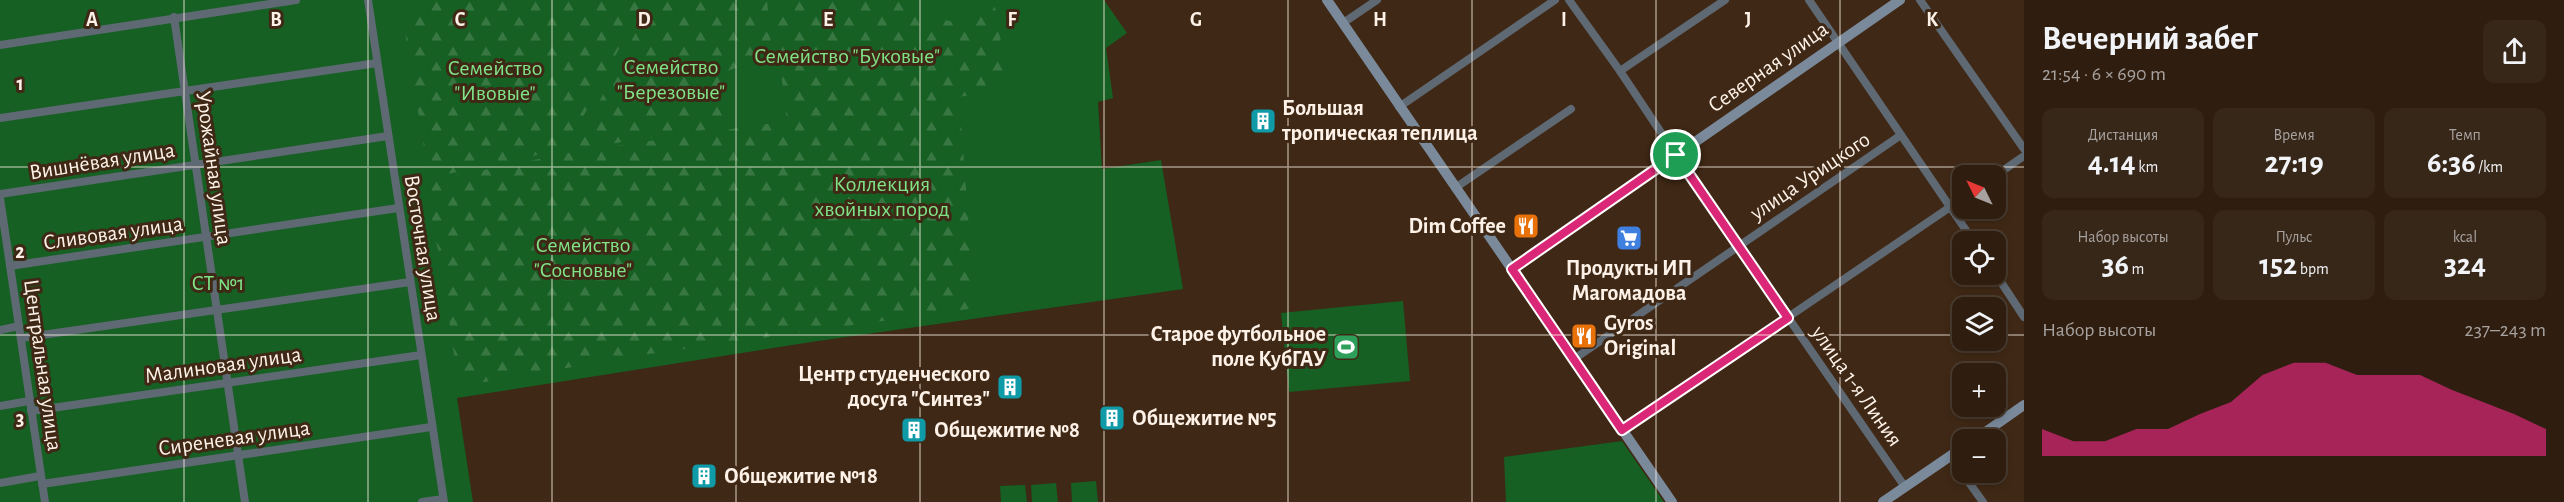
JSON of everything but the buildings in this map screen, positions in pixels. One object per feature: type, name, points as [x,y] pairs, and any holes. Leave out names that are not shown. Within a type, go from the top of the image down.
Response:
[{"type":"main road","points":[[1327,0],[1672,502]]},
{"type":"main road","name":"Северная улица","points":[[1512,269],[1900,0]]},
{"type":"main road","points":[[1990,429],[2024,405]]},
{"type":"main road","points":[[1882,502],[1950,456]]},
{"type":"street","points":[[0,45],[296,0]]},
{"type":"street","name":"Восточная улица","points":[[368,0],[443,500]]},
{"type":"street","points":[[1343,23],[1377,0]]},
{"type":"street","points":[[1399,107],[1555,0]]},
{"type":"street","name":"улица 1-я Линия","points":[[1569,0],[1905,487]]},
{"type":"street","points":[[1620,71],[1725,0]]},
{"type":"street","name":"улица Урицкого","points":[[1809,0],[1967,231]]},
{"type":"street","points":[[1920,0],[2024,149]]},
{"type":"street","name":"Урожайная улица","points":[[174,17],[245,502]]},
{"type":"street","points":[[0,118],[184,93],[377,63]]},
{"type":"street","points":[[1455,188],[1571,109]]},
{"type":"street","name":"улица Урицкого","points":[[1739,246],[1901,135]]},
{"type":"street","name":"Вишнёвая улица","points":[[0,196],[388,136]]},
{"type":"street","points":[[2006,168],[2024,156]]},
{"type":"street","name":"Центральная улица","points":[[0,196],[4,253],[10,266],[45,502]]},
{"type":"street","points":[[1622,430],[1951,207]]},
{"type":"street","name":"Сливовая улица","points":[[10,266],[398,208]]},
{"type":"street","points":[[1574,359],[1739,246]]},
{"type":"street","points":[[21,338],[410,282]]},
{"type":"street","points":[[2003,285],[2024,317]]},
{"type":"street","points":[[0,330],[19,327]]},
{"type":"street","name":"Малиновая улица","points":[[31,411],[421,355]]},
{"type":"street","points":[[0,406],[29,401]]},
{"type":"street","name":"Сиреневая улица","points":[[0,483],[239,456],[431,428]]},
{"type":"street","points":[[1950,456],[1983,502]]},
{"type":"street","points":[[422,502],[443,500]]},
{"type":"green space","points":[[0,0],[1104,0],[1127,33],[1106,48],[1113,98],[1098,102],[1102,169],[1161,160],[1183,289],[818,341],[457,398],[473,502],[0,502]]},
{"type":"green space","name":"Семейство \"Ивовые\"","points":[[433,0],[645,0],[566,149],[429,178],[403,19]]},
{"type":"green space","name":"Семейство \"Березовые\"","points":[[653,0],[767,0],[772,56],[730,70],[724,85],[726,127],[574,149]]},
{"type":"green space","points":[[772,0],[914,0],[934,15],[953,22],[973,19],[995,7],[1009,89],[959,97],[975,308],[649,354],[473,384],[464,382],[457,375],[442,271],[425,182],[568,153],[787,121]]},
{"type":"green space","name":"Старое футбольное поле КубГАУ","points":[[1403,301],[1410,381],[1289,392],[1281,313]]},
{"type":"green space","points":[[1622,441],[1664,502],[1506,502],[1504,457]]},
{"type":"green space","points":[[1096,481],[1098,502],[1072,502],[1071,483]]},
{"type":"green space","points":[[1056,483],[1058,502],[1032,502],[1031,485]]},
{"type":"green space","points":[[1025,485],[1027,502],[1001,502],[1000,486]]},
{"type":"place","name":"Большая тропическая теплица","points":[[1263,121]]},
{"type":"place","name":"Dim Coffee","points":[[1526,226]]},
{"type":"place","name":"Продукты ИП Магомадова","points":[[1629,238]]},
{"type":"place","name":"Gyros Original","points":[[1584,336]]},
{"type":"place","name":"Старое футбольное поле КубГАУ","points":[[1346,347]]},
{"type":"place","name":"Центр студенческого досуга \"Синтез\"","points":[[1010,387]]},
{"type":"place","name":"Общежитие №5","points":[[1112,418]]},
{"type":"place","name":"Общежитие №8","points":[[914,430]]},
{"type":"place","name":"Общежитие №18","points":[[704,476]]},
{"type":"route","points":[[1676,155],[1788,318],[1622,430],[1512,269],[1676,155]]},
{"type":"park label","name":"Семейство \"Буковые\"","points":[[847,56]]},
{"type":"park label","name":"Коллекция хвойных пород","points":[[882,196]]},
{"type":"park label","name":"Семейство \"Сосновые\"","points":[[583,258]]},
{"type":"park label","name":"СТ №1","points":[[218,283]]}]
